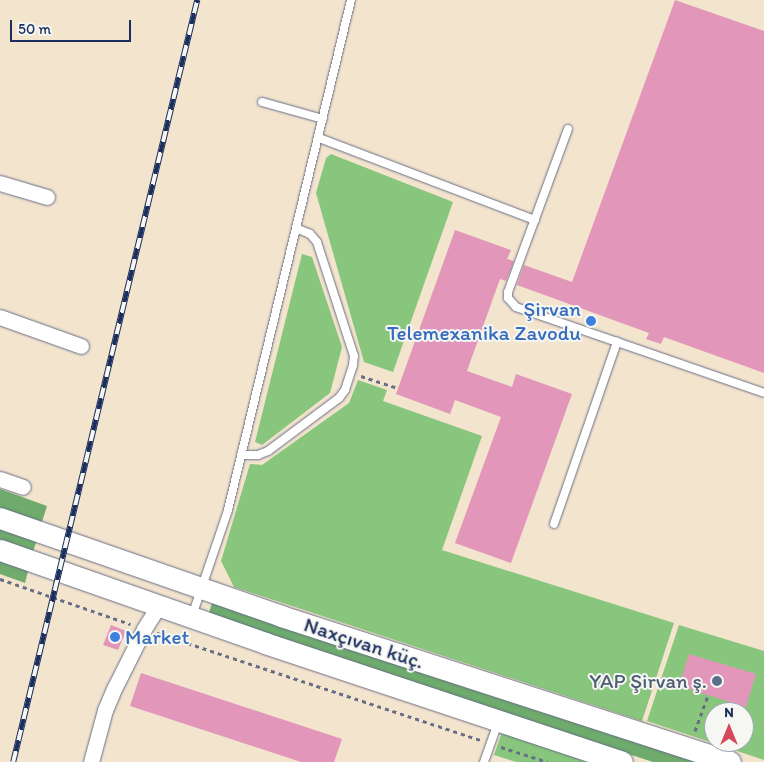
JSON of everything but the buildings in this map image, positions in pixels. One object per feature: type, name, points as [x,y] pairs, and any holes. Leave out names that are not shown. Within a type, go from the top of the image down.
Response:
[{"type":"main road","name":"Naxçıvan küç.","points":[[0,518],[202,589],[730,762]]},
{"type":"main road","name":"Naxçıvan küç.","points":[[0,550],[158,607],[622,762]]},
{"type":"street","points":[[0,183],[47,196]]},
{"type":"street","points":[[0,317],[81,346]]},
{"type":"street","points":[[0,479],[23,487]]},
{"type":"street","points":[[91,762],[105,710],[144,629],[158,607]]},
{"type":"lane","points":[[191,618],[228,510],[351,0]]},
{"type":"lane","points":[[262,102],[323,119]]},
{"type":"lane","points":[[568,130],[508,292],[508,298],[516,307],[764,393]]},
{"type":"lane","points":[[318,138],[535,220]]},
{"type":"lane","points":[[241,455],[258,455],[268,451],[339,398],[345,390],[351,372],[354,356],[317,242],[310,234],[296,228]]},
{"type":"lane","points":[[554,524],[617,342]]},
{"type":"lane","points":[[484,762],[498,721]]},
{"type":"path","points":[[351,372],[398,388]]},
{"type":"path","points":[[0,578],[144,629],[548,762]]},
{"type":"path","points":[[688,748],[708,695]]},
{"type":"green space","points":[[331,154],[453,202],[393,372],[364,362],[316,193],[326,158]]},
{"type":"green space","points":[[302,254],[312,257],[342,347],[330,393],[262,445],[255,442]]},
{"type":"green space","points":[[358,380],[387,390],[383,401],[482,436],[442,550],[674,623],[642,721],[234,587],[221,561],[250,464],[262,465],[349,403]]},
{"type":"green space","points":[[0,489],[47,506],[41,525],[0,511]]},
{"type":"green space","points":[[0,526],[37,540],[32,554],[0,542]]},
{"type":"green space","points":[[0,557],[29,567],[25,583],[0,574]]},
{"type":"green space","points":[[212,603],[701,762],[653,762],[208,616]]},
{"type":"green space","points":[[679,625],[764,651],[764,760],[740,752],[754,752],[754,702],[704,702],[704,740],[647,721]]},
{"type":"green space","points":[[502,732],[592,762],[516,762],[494,755]]},
{"type":"railway","points":[[13,762],[197,0]]},
{"type":"place","name":"Şirvan Telemexanika Zavodu","points":[[591,321]]},
{"type":"place","name":"Market","points":[[115,637]]},
{"type":"place","name":"YAP Şirvan ş.","points":[[717,681]]}]
